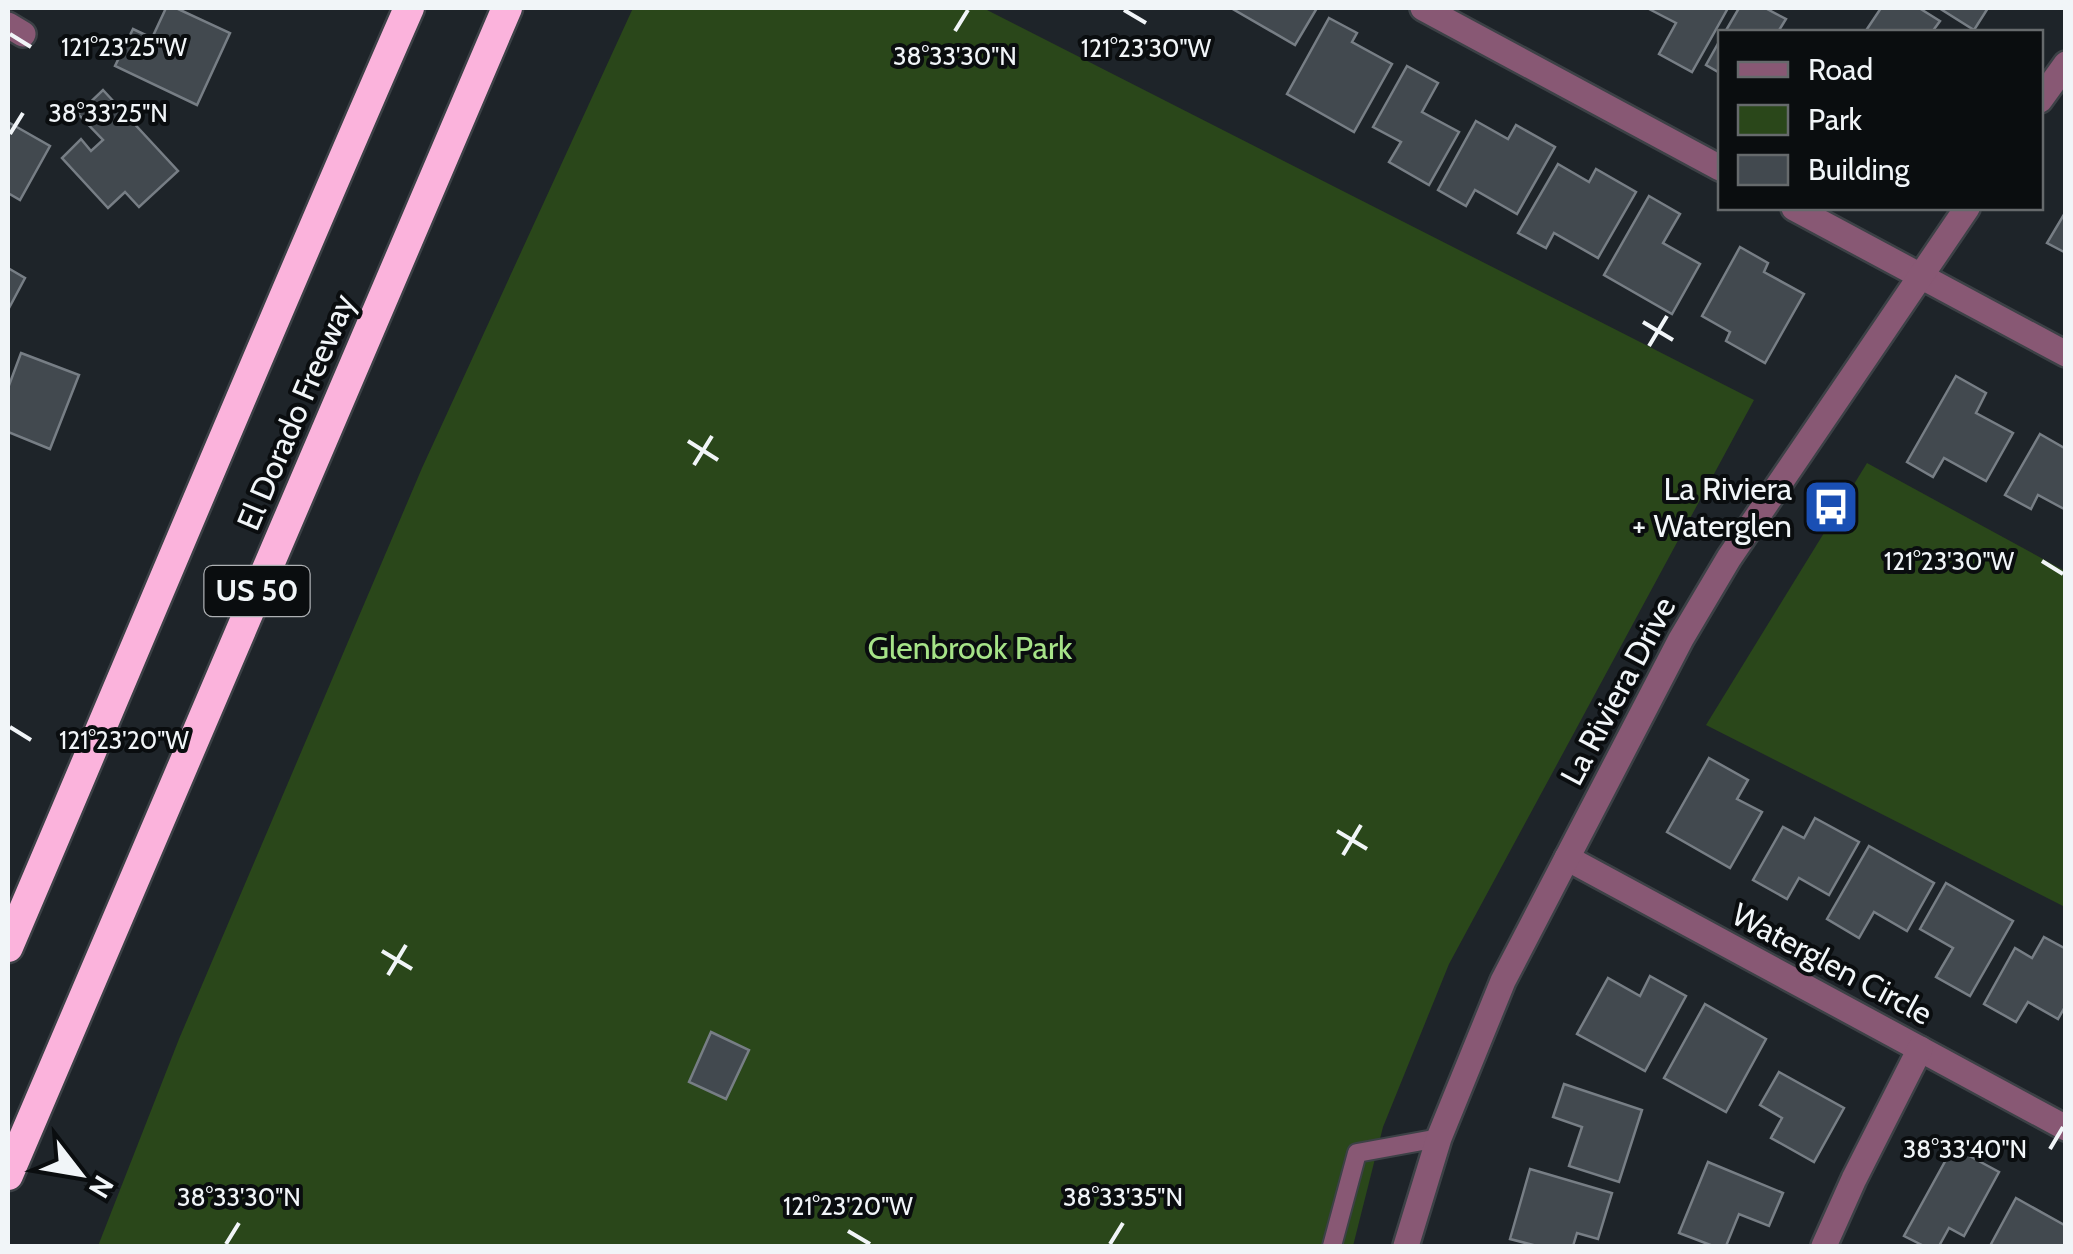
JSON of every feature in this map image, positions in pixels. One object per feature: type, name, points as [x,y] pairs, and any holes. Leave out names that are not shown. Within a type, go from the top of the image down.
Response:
[{"type":"highway","name":"El Dorado Freeway","points":[[8,948],[294,269],[409,8]]},
{"type":"highway","name":"El Dorado Freeway","points":[[8,1175],[507,8]]},
{"type":"street","points":[[1423,8],[1718,167]]},
{"type":"street","points":[[2043,96],[2066,64]]},
{"type":"street","points":[[1798,210],[2066,354]]},
{"type":"street","name":"La Riviera Drive","points":[[1406,1246],[1439,1138],[1499,992],[1681,638],[1729,558],[1966,210]]},
{"type":"street","name":"Waterglen Circle","points":[[1567,858],[2066,1128]]},
{"type":"street","points":[[1824,1246],[1920,1049]]},
{"type":"lane","points":[[1332,1246],[1357,1153],[1439,1138]]},
{"type":"green space","name":"Glenbrook Park","points":[[633,8],[983,8],[1754,400],[1449,964],[1383,1127],[1353,1246],[98,1246],[179,1039],[422,468]]},
{"type":"green space","points":[[1867,463],[2065,571],[2065,907],[1706,725]]},
{"type":"building","points":[[166,8],[176,8],[230,33],[197,105],[115,66],[133,29],[152,38]]},
{"type":"building","points":[[1231,8],[1317,8],[1295,45]]},
{"type":"building","points":[[1647,8],[1728,8],[1692,72],[1659,54],[1676,23]]},
{"type":"building","points":[[1739,8],[1765,8],[1786,19],[1779,30],[1726,30]]},
{"type":"building","points":[[1881,8],[1919,8],[1940,21],[1933,30],[1866,30]]},
{"type":"building","points":[[1939,8],[1988,8],[1974,30]]},
{"type":"building","points":[[1329,18],[1357,33],[1352,42],[1392,64],[1354,132],[1287,94]]},
{"type":"building","points":[[1718,44],[1718,72],[1706,65]]},
{"type":"building","points":[[1407,66],[1438,83],[1422,112],[1459,132],[1429,185],[1389,162],[1401,142],[1373,127]]},
{"type":"building","points":[[103,90],[178,171],[139,207],[125,192],[108,208],[62,158],[81,139],[91,151],[103,140],[78,114]]},
{"type":"building","points":[[1476,121],[1508,139],[1516,125],[1555,147],[1517,214],[1475,190],[1466,206],[1438,190]]},
{"type":"building","points":[[8,122],[50,146],[20,200],[8,193]]},
{"type":"building","points":[[1558,164],[1589,182],[1596,169],[1636,192],[1598,258],[1554,233],[1546,248],[1518,233]]},
{"type":"building","points":[[1649,196],[1680,214],[1663,243],[1700,264],[1672,314],[1604,275]]},
{"type":"building","points":[[2066,211],[2066,253],[2047,243]]},
{"type":"building","points":[[1740,247],[1768,263],[1764,272],[1804,294],[1765,363],[1726,341],[1730,332],[1702,316]]},
{"type":"building","points":[[8,268],[25,278],[8,310]]},
{"type":"building","points":[[21,353],[79,375],[50,449],[8,432],[8,388]]},
{"type":"building","points":[[1956,376],[1986,393],[1976,413],[2013,433],[1986,481],[1944,458],[1933,477],[1907,462]]},
{"type":"building","points":[[2040,434],[2066,449],[2066,510],[2038,495],[2031,509],[2005,495]]},
{"type":"building","points":[[1709,758],[1748,780],[1737,799],[1762,812],[1730,868],[1667,832]]},
{"type":"building","points":[[1815,818],[1859,842],[1829,895],[1799,878],[1787,899],[1753,880],[1783,827],[1804,838]]},
{"type":"building","points":[[1869,846],[1934,883],[1907,931],[1874,912],[1859,938],[1827,919]]},
{"type":"building","points":[[1946,883],[2013,921],[1970,996],[1936,977],[1953,948],[1920,929]]},
{"type":"building","points":[[2044,937],[2066,949],[2066,1005],[2058,1019],[2028,1002],[2016,1022],[1984,1004],[2015,948],[2032,958]]},
{"type":"building","points":[[1650,976],[1686,996],[1645,1071],[1577,1034],[1608,978],[1640,996]]},
{"type":"building","points":[[1705,1004],[1766,1039],[1726,1112],[1664,1078]]},
{"type":"building","points":[[711,1032],[749,1050],[726,1099],[689,1082]]},
{"type":"building","points":[[1779,1072],[1844,1108],[1814,1162],[1771,1138],[1782,1118],[1760,1105]]},
{"type":"building","points":[[1564,1084],[1642,1110],[1619,1182],[1569,1166],[1582,1127],[1553,1117]]},
{"type":"building","points":[[1953,1147],[1999,1172],[1964,1236],[1949,1228],[1939,1246],[1924,1246],[1904,1236]]},
{"type":"building","points":[[1708,1162],[1783,1193],[1769,1226],[1739,1214],[1726,1246],[1713,1246],[1679,1233]]},
{"type":"building","points":[[1530,1169],[1612,1193],[1598,1239],[1577,1233],[1573,1246],[1537,1246],[1510,1239]]},
{"type":"building","points":[[2016,1198],[2066,1226],[2066,1246],[1990,1246]]},
{"type":"place","name":"La Riviera + Waterglen","points":[[1831,507]]}]
